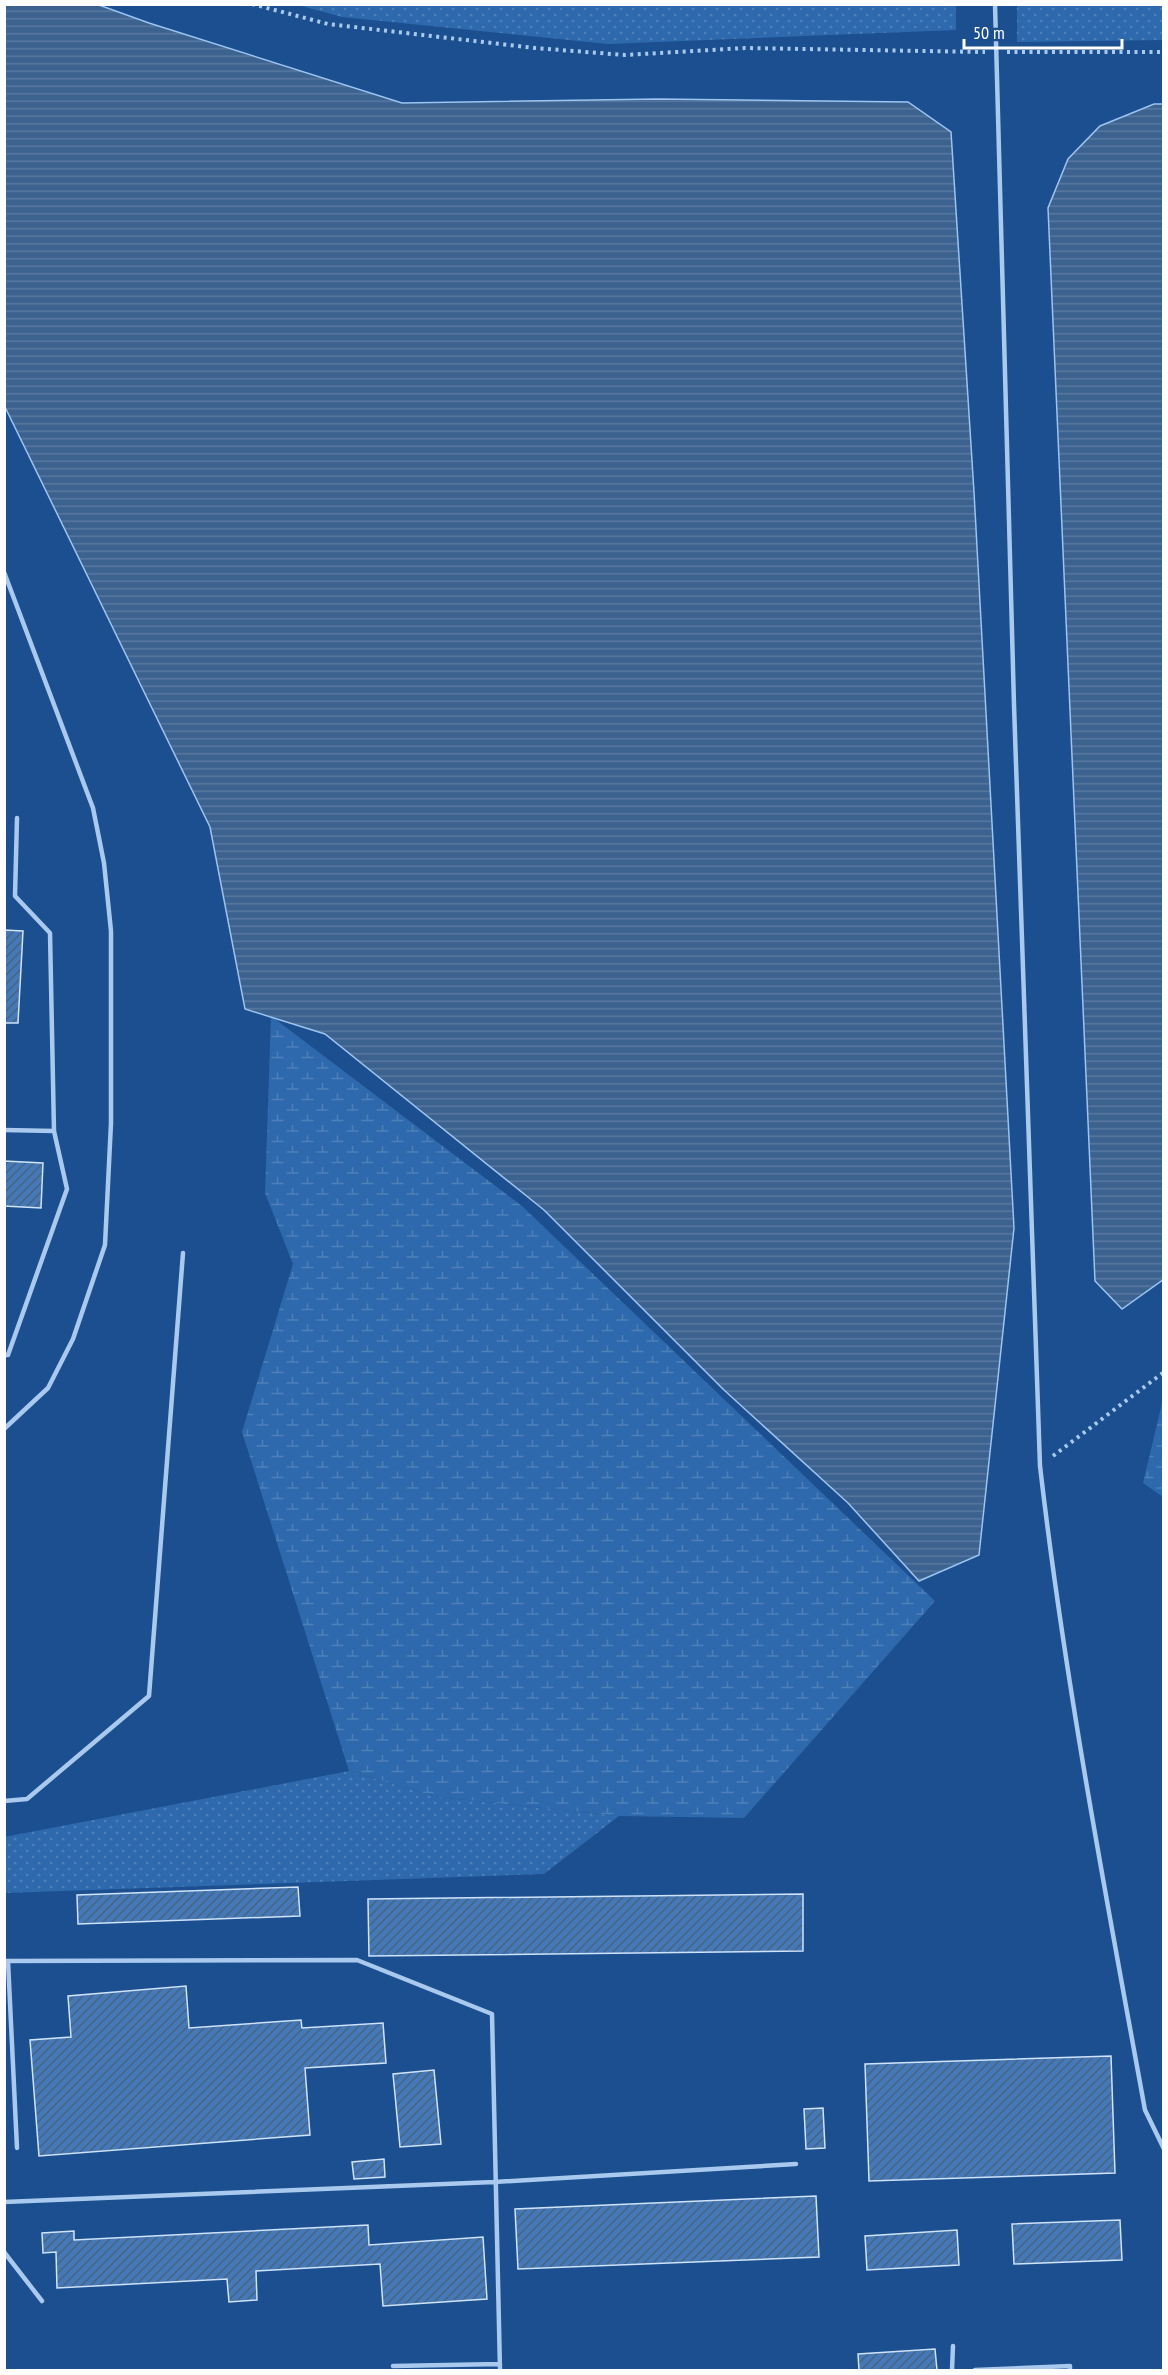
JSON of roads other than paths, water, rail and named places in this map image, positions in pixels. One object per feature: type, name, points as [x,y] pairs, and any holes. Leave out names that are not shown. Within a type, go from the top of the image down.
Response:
[{"type":"lane","points":[[994,4],[1014,705],[1040,1466],[1053,1575],[1082,1761],[1145,2110],[1164,2149]]},
{"type":"lane","points":[[4,572],[93,808],[104,863],[111,931],[111,1123],[105,1245],[73,1340],[48,1388],[4,1429]]},
{"type":"lane","points":[[4,1355],[8,1355],[66,1189],[54,1131],[50,933],[15,896],[17,818]]},
{"type":"lane","points":[[4,1130],[54,1131]]},
{"type":"lane","points":[[4,1801],[27,1799],[149,1696],[183,1253]]},
{"type":"lane","points":[[17,2148],[6,1961],[357,1960],[492,2014],[500,2370]]},
{"type":"lane","points":[[4,2202],[494,2182],[796,2164]]},
{"type":"lane","points":[[4,2252],[42,2301]]},
{"type":"lane","points":[[952,2346],[952,2370]]},
{"type":"lane","points":[[393,2366],[500,2364]]},
{"type":"lane","points":[[975,2370],[1070,2366],[1070,2370]]}]
